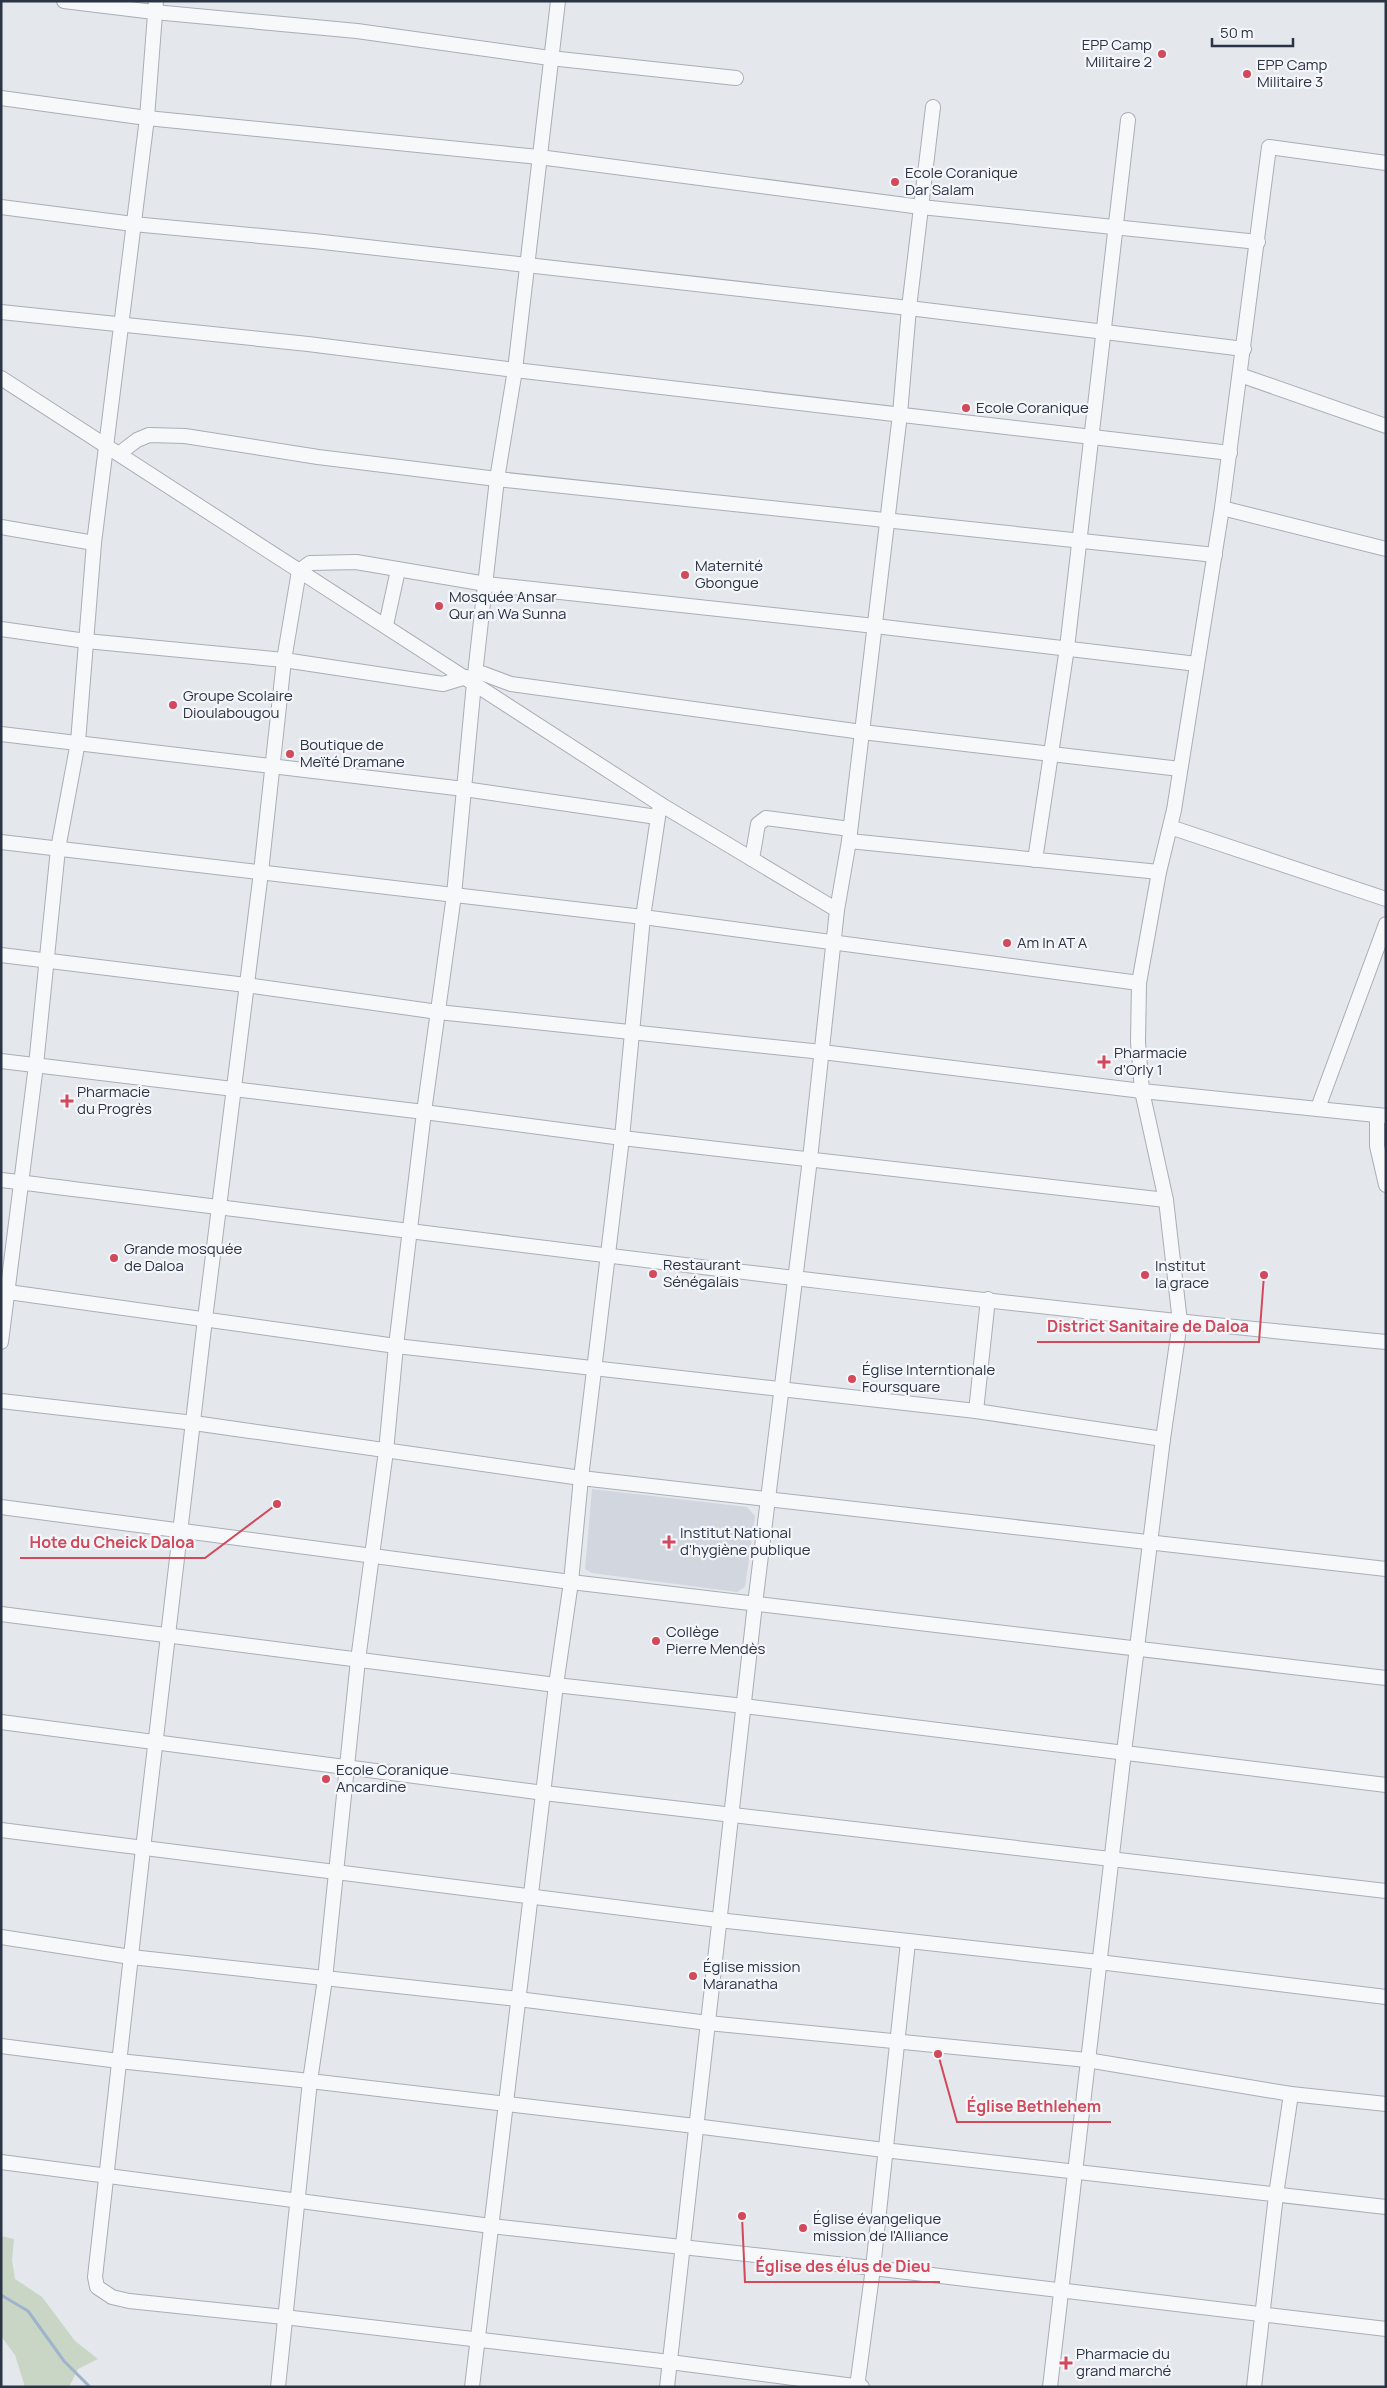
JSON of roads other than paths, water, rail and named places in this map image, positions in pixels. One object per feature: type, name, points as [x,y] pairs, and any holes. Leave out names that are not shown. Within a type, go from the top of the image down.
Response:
[{"type":"street","points":[[64,1],[155,7],[357,31],[550,58],[736,78]]},
{"type":"street","points":[[278,2387],[310,2081],[325,1979],[334,1873],[358,1660],[386,1451],[396,1346],[424,1112],[454,895],[472,677],[486,584],[497,480],[515,370],[558,1]]},
{"type":"street","points":[[1,1342],[4,1292],[36,1065],[58,849],[78,742],[94,543],[147,118],[155,7]]},
{"type":"street","points":[[1,98],[147,118],[539,157],[921,207],[1258,242]]},
{"type":"street","points":[[667,2387],[718,1920],[810,1159],[833,942],[849,835],[888,520],[909,308],[932,107]]},
{"type":"street","points":[[1035,860],[1067,648],[1128,120]]},
{"type":"street","points":[[1050,2387],[1124,1752],[1163,1439],[1180,1322],[1166,1200],[1142,1091],[1138,1042],[1139,983],[1159,872],[1170,827],[1215,555],[1244,349],[1269,147],[1386,163]]},
{"type":"street","points":[[1,207],[133,224],[314,241],[909,308],[1244,349]]},
{"type":"street","points":[[1,312],[308,344],[515,370],[1230,453]]},
{"type":"street","points":[[1240,375],[1386,426]]},
{"type":"street","points":[[1,378],[120,453],[299,571],[472,677],[659,811],[752,859],[837,910]]},
{"type":"street","points":[[120,453],[137,440],[150,435],[185,436],[318,457],[497,480],[1215,555]]},
{"type":"street","points":[[1222,508],[1386,549]]},
{"type":"street","points":[[1,527],[94,543]]},
{"type":"street","points":[[862,2387],[670,2362],[129,2301],[112,2297],[97,2287],[95,2277],[105,2175],[205,1319],[261,872],[284,660],[299,571],[310,563],[324,561],[356,562],[486,584],[875,626],[1197,664]]},
{"type":"street","points":[[386,625],[398,570]]},
{"type":"street","points":[[1,629],[86,641],[284,660],[443,684],[472,677],[862,732],[1180,769]]},
{"type":"street","points":[[1,734],[659,811]]},
{"type":"street","points":[[472,2387],[556,1685],[571,1582],[581,1478],[622,1138],[643,916],[659,811]]},
{"type":"street","points":[[752,859],[758,824],[766,818],[849,835],[1035,860],[1159,872]]},
{"type":"street","points":[[1170,827],[1386,899]]},
{"type":"street","points":[[1,842],[643,916],[1139,983]]},
{"type":"street","points":[[1318,1108],[1386,924]]},
{"type":"street","points":[[1,955],[246,985],[438,1012],[822,1052],[1142,1091],[1382,1115],[1377,1146],[1386,1186]]},
{"type":"street","points":[[1,1061],[622,1138],[1166,1200]]},
{"type":"street","points":[[1,1180],[220,1206],[409,1232],[1180,1322],[1386,1342]]},
{"type":"street","points":[[4,1292],[396,1346],[976,1411],[1163,1439]]},
{"type":"street","points":[[976,1411],[988,1299]]},
{"type":"street","points":[[1,1401],[194,1423],[581,1478],[769,1501],[1386,1569]]},
{"type":"street","points":[[1,1507],[571,1582],[1137,1647],[1386,1678]]},
{"type":"street","points":[[1,1614],[556,1685],[744,1706],[1386,1785]]},
{"type":"street","points":[[1,1722],[156,1740],[544,1792],[1386,1891]]},
{"type":"street","points":[[1,1830],[718,1920],[1099,1962],[1386,1997]]},
{"type":"street","points":[[1,1937],[131,1957],[518,1999],[708,2023],[1087,2060],[1291,2094],[1385,2101]]},
{"type":"street","points":[[857,2386],[908,1942]]},
{"type":"street","points":[[1,2046],[119,2062],[310,2081],[884,2150],[1386,2207]]},
{"type":"street","points":[[1254,2387],[1276,2195],[1291,2094]]},
{"type":"street","points":[[1,2162],[491,2226],[872,2268],[1060,2292],[1386,2329]]},
{"type":"waterway","points":[[1,2295],[28,2311],[64,2361],[90,2387]]},
{"type":"place","name":"EPP Camp Militaire 2","points":[[1162,54]]},
{"type":"place","name":"EPP Camp Militaire 3","points":[[1247,74]]},
{"type":"place","name":"Ecole Coranique Dar Salam","points":[[895,182]]},
{"type":"place","name":"Ecole Coranique","points":[[966,408]]},
{"type":"place","name":"Maternité Gbongue","points":[[685,575]]},
{"type":"place","name":"Mosquée Ansar Qur an Wa Sunna","points":[[439,606]]},
{"type":"place","name":"Groupe Scolaire Dioulabougou","points":[[173,705]]},
{"type":"place","name":"Boutique de Meïté Dramane","points":[[290,754]]},
{"type":"place","name":"Am In AT A","points":[[1007,943]]},
{"type":"place","name":"Pharmacie d'Orly 1","points":[[1104,1062]]},
{"type":"place","name":"Pharmacie du Progrès","points":[[67,1101]]},
{"type":"place","name":"Grande mosquée de Daloa","points":[[114,1258]]},
{"type":"place","name":"Restaurant Sénégalais","points":[[653,1274]]},
{"type":"place","name":"Institut la grace","points":[[1145,1275]]},
{"type":"place","name":"District Sanitaire de Daloa","points":[[1264,1275]]},
{"type":"place","name":"Église Interntionale Foursquare","points":[[852,1379]]},
{"type":"place","name":"Hote du Cheick Daloa","points":[[277,1504]]},
{"type":"place","name":"Institut National d'hygiène publique","points":[[669,1542]]},
{"type":"place","name":"Collège Pierre Mendès","points":[[656,1641]]},
{"type":"place","name":"Ecole Coranique Ancardine","points":[[326,1779]]},
{"type":"place","name":"Église mission Maranatha","points":[[693,1976]]},
{"type":"place","name":"Église Bethlehem","points":[[938,2054]]},
{"type":"place","name":"Église des élus de Dieu","points":[[742,2216]]},
{"type":"place","name":"Église évangelique mission de l'Alliance","points":[[803,2228]]},
{"type":"place","name":"Pharmacie du grand marché","points":[[1066,2363]]}]
